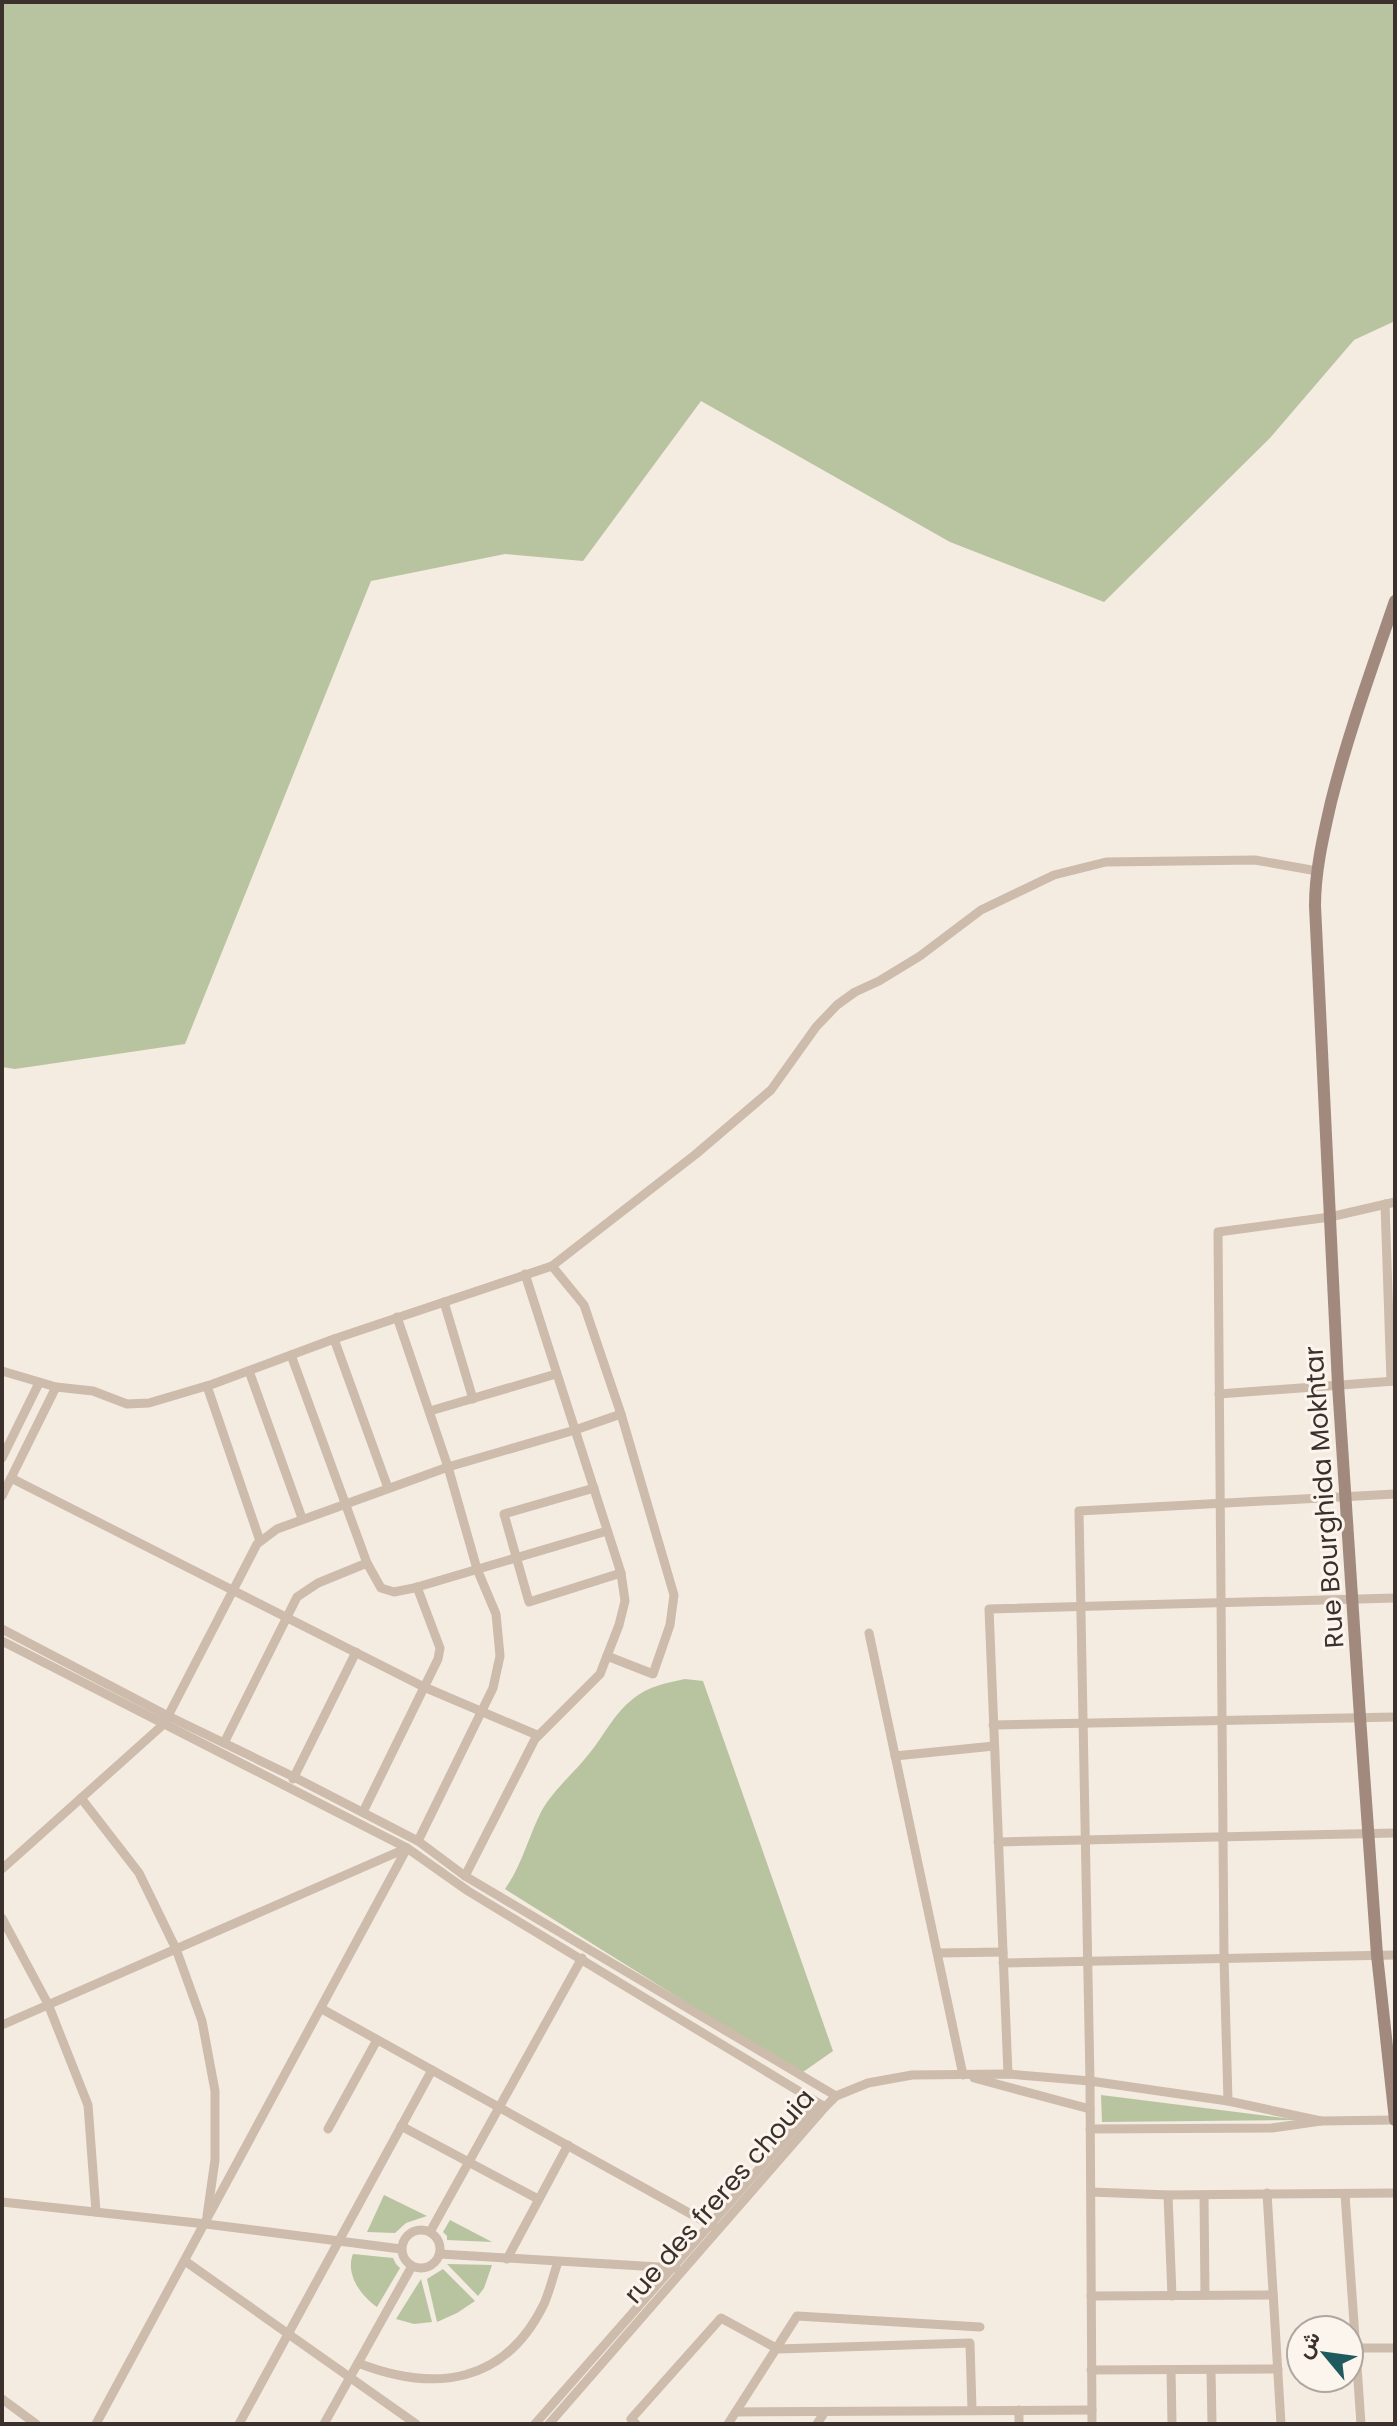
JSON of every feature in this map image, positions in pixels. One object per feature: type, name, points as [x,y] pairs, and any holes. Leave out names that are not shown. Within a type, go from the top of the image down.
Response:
[{"type":"main road","name":"Rue Bourghida Mokhtar","points":[[1395,601],[1341,763],[1315,888],[1315,950],[1338,1385],[1377,1955],[1395,2120]]},
{"type":"street","points":[[2,1371],[56,1387],[93,1391],[127,1404],[149,1403],[207,1386],[397,1317],[552,1266],[696,1154],[771,1090],[816,1027],[837,1005],[920,956],[981,910],[1054,875],[1106,862],[1255,860],[1317,871]]},
{"type":"street","points":[[1219,1394],[1393,1381],[1390,1203],[1330,1217],[1218,1232],[1219,1394],[1224,1958],[1228,2101]]},
{"type":"street","points":[[552,1266],[584,1305],[621,1414],[674,1595],[670,1625],[653,1674],[607,1656]]},
{"type":"street","points":[[465,1876],[537,1735],[600,1674],[625,1601],[621,1573],[525,1274]]},
{"type":"street","points":[[444,1302],[473,1399]]},
{"type":"street","points":[[397,1317],[448,1467],[477,1569],[496,1614],[500,1656],[493,1688],[418,1841]]},
{"type":"street","points":[[334,1339],[388,1488]]},
{"type":"street","points":[[291,1355],[367,1563],[381,1588],[394,1592],[417,1587],[607,1531]]},
{"type":"street","points":[[249,1371],[302,1518]]},
{"type":"street","points":[[430,1411],[556,1374]]},
{"type":"street","points":[[2,1458],[39,1383]]},
{"type":"street","points":[[207,1386],[260,1541]]},
{"type":"street","points":[[2,1496],[56,1387]]},
{"type":"street","points":[[2,1869],[166,1719],[260,1541],[277,1529],[346,1502],[621,1414]]},
{"type":"street","points":[[11,1478],[424,1687],[537,1735]]},
{"type":"street","points":[[594,1488],[504,1514],[529,1602],[621,1573]]},
{"type":"street","points":[[1092,2424],[1090,2081],[1079,1511],[1395,1494]]},
{"type":"street","points":[[224,1743],[297,1597],[367,1563]]},
{"type":"street","points":[[363,1812],[438,1659],[440,1648],[417,1587]]},
{"type":"street","points":[[1008,2074],[989,1609],[1395,1598]]},
{"type":"street","points":[[2,1629],[166,1719],[224,1743],[292,1781],[407,1848],[468,1891],[821,2105]]},
{"type":"street","points":[[869,1633],[963,2075]]},
{"type":"street","points":[[2,1641],[418,1841],[465,1876],[836,2096]]},
{"type":"street","points":[[292,1781],[356,1652]]},
{"type":"street","points":[[993,1725],[1395,1717]]},
{"type":"street","points":[[895,1756],[994,1746]]},
{"type":"street","points":[[81,1798],[139,1873],[176,1949],[202,2021],[215,2091],[215,2160],[206,2224]]},
{"type":"street","points":[[998,1842],[1395,1833]]},
{"type":"street","points":[[2,2025],[407,1848]]},
{"type":"street","points":[[96,2424],[407,1848]]},
{"type":"street","points":[[2,1918],[48,2004],[88,2105],[96,2212]]},
{"type":"street","points":[[938,1953],[1003,1952]]},
{"type":"street","points":[[1003,1963],[1395,1955]]},
{"type":"street","points":[[430,2232],[582,1958]]},
{"type":"street","points":[[322,2009],[714,2227],[672,2268],[535,2424]]},
{"type":"street","points":[[328,2129],[377,2040]]},
{"type":"street","points":[[239,2424],[432,2070]]},
{"type":"street","points":[[963,2075],[1008,2074],[1090,2081],[1228,2101],[1321,2121]]},
{"type":"street","name":"rue des freres chouia","points":[[549,2424],[821,2105],[868,2083],[912,2075],[963,2075]]},
{"type":"street","points":[[963,2075],[1090,2109]]},
{"type":"street","points":[[1090,2129],[1272,2128],[1321,2121],[1395,2120]]},
{"type":"street","points":[[401,2126],[538,2199]]},
{"type":"street","points":[[507,2259],[568,2145]]},
{"type":"street","points":[[1091,2192],[1168,2195],[1395,2193]]},
{"type":"street","points":[[1267,2193],[1281,2424]]},
{"type":"street","points":[[1345,2194],[1354,2314]]},
{"type":"street","points":[[1168,2195],[1172,2296]]},
{"type":"street","points":[[1204,2195],[1205,2295]]},
{"type":"street","points":[[2,2202],[401,2249]]},
{"type":"street","points":[[411,2232],[430,2232],[439,2241],[440,2254],[429,2267],[412,2266],[404,2259],[403,2243],[411,2232]]},
{"type":"street","points":[[440,2254],[683,2270]]},
{"type":"street","points":[[185,2261],[416,2424]]},
{"type":"street","points":[[358,2363],[416,2379],[451,2378],[477,2372],[517,2342],[534,2321],[558,2262]]},
{"type":"street","points":[[324,2424],[412,2266]]},
{"type":"street","points":[[1091,2296],[1273,2295]]},
{"type":"street","points":[[728,2424],[797,2316],[980,2327]]},
{"type":"street","points":[[636,2424],[631,2419],[721,2318],[778,2349],[970,2343],[972,2410]]},
{"type":"street","points":[[1365,2348],[1395,2348]]},
{"type":"street","points":[[1091,2370],[1278,2369]]},
{"type":"street","points":[[1171,2370],[1172,2424]]},
{"type":"street","points":[[1211,2370],[1212,2424]]},
{"type":"street","points":[[1359,2394],[1361,2424]]},
{"type":"street","points":[[2,2399],[36,2424]]},
{"type":"street","points":[[1019,2410],[1019,2424]]},
{"type":"street","points":[[736,2412],[824,2418],[894,2411],[1092,2410]]},
{"type":"street","points":[[894,2411],[894,2424]]},
{"type":"street","points":[[817,2424],[824,2418]]},
{"type":"green space","points":[[2,2],[1395,2],[1395,321],[1354,340],[1270,438],[1104,602],[950,542],[701,401],[583,561],[505,554],[371,581],[185,1044],[15,1069],[2,1067]]},
{"type":"green space","points":[[685,1679],[703,1681],[833,2051],[803,2072],[505,1889],[546,1804],[621,1711],[646,1691]]},
{"type":"green space","points":[[1101,2095],[1300,2120],[1102,2122]]},
{"type":"green space","points":[[384,2195],[427,2216],[406,2223],[395,2233],[367,2232]]},
{"type":"green space","points":[[450,2220],[492,2242],[447,2240],[443,2232]]},
{"type":"green space","points":[[353,2254],[393,2258],[400,2268],[377,2307],[356,2284],[351,2269]]},
{"type":"green space","points":[[447,2264],[492,2265],[478,2296]]},
{"type":"green space","points":[[443,2269],[475,2301],[437,2322],[427,2279]]},
{"type":"green space","points":[[421,2279],[432,2322],[414,2324],[396,2319]]}]
